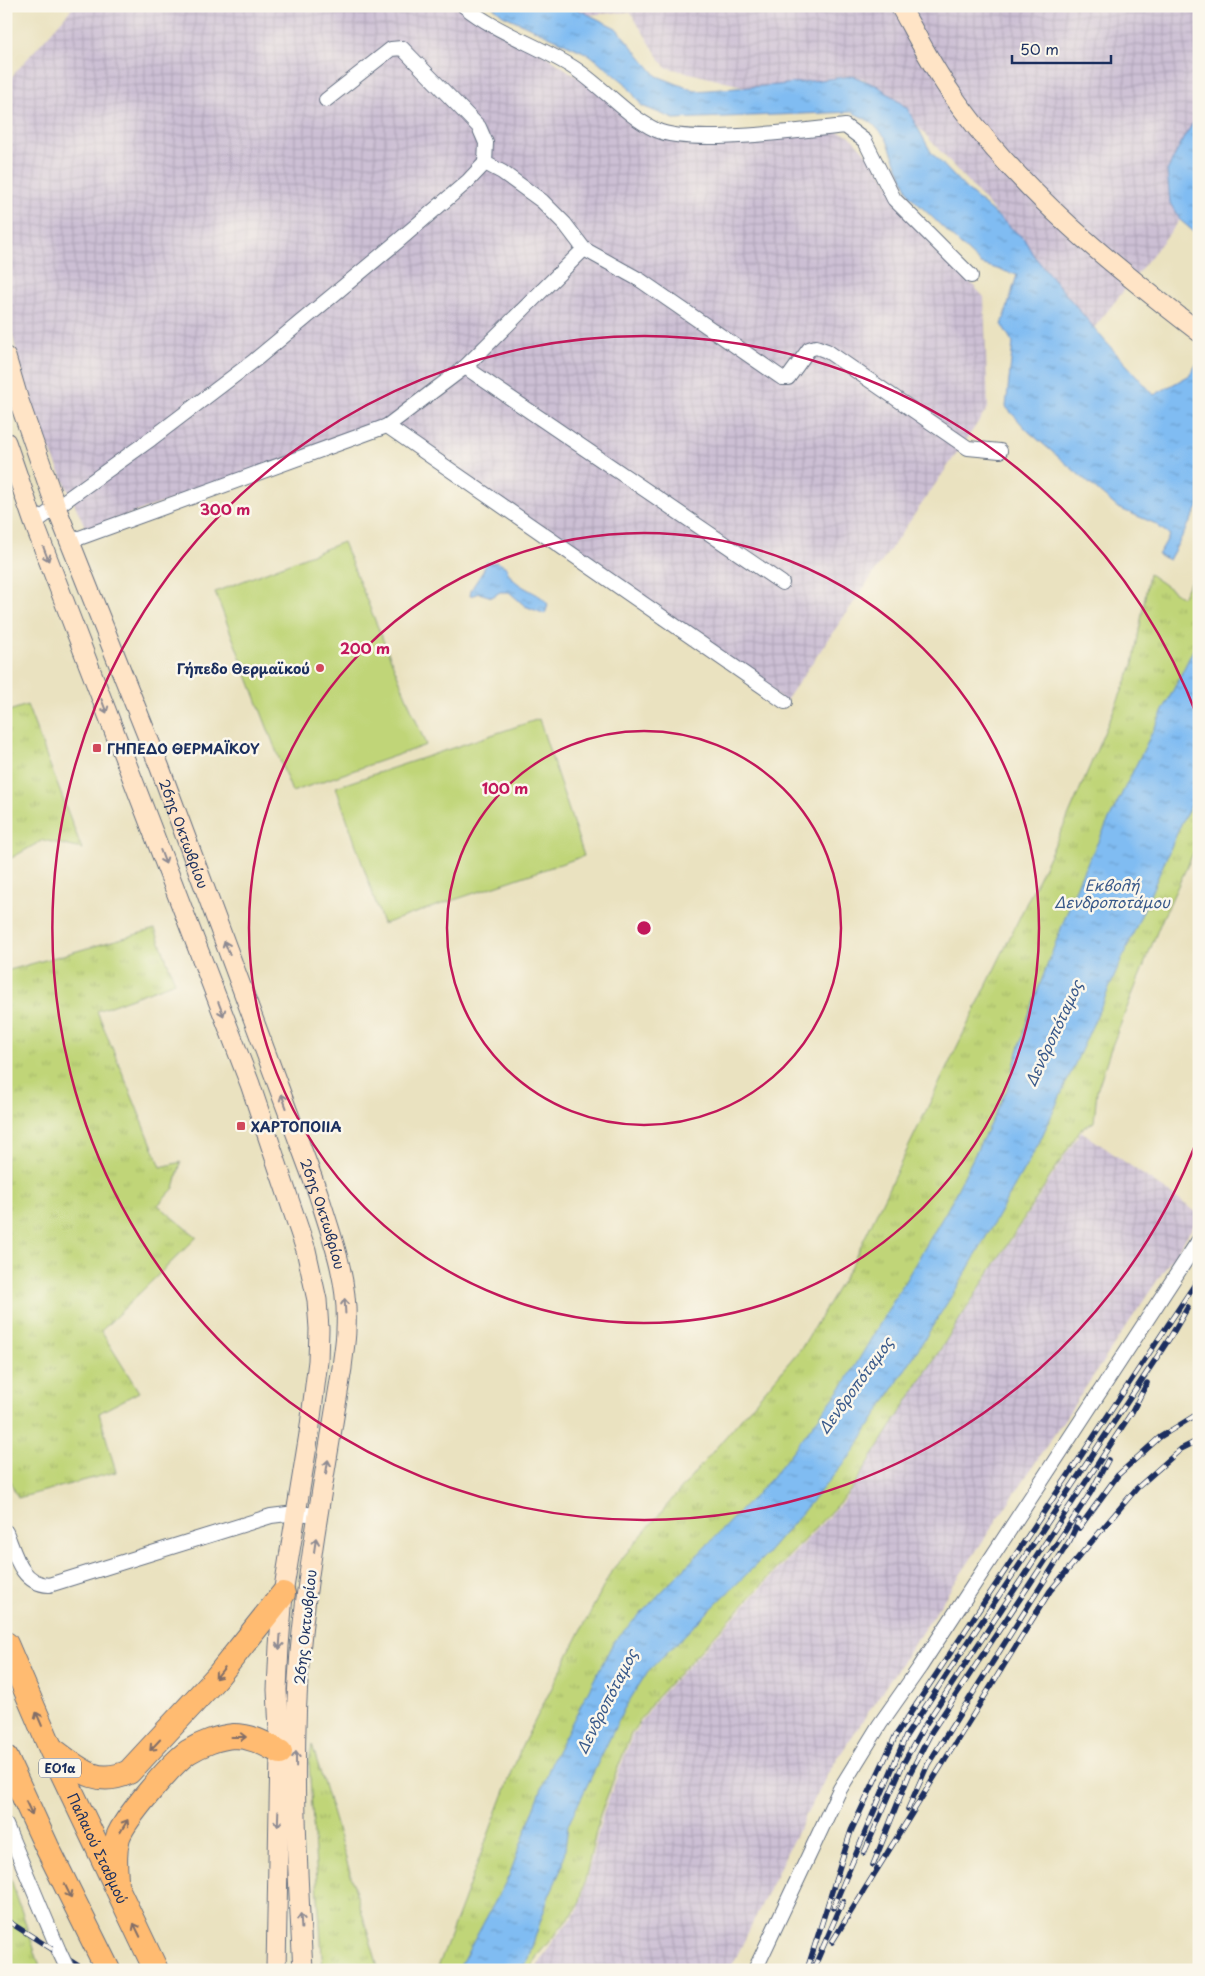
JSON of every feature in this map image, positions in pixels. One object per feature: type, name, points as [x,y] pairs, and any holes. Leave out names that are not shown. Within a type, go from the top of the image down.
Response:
[{"type":"highway","points":[[51,1749],[90,1776],[111,1778],[129,1772],[217,1678],[283,1594]]},
{"type":"highway","name":"Παλαιού Σταθμού","points":[[6,1644],[51,1749],[156,1970]]},
{"type":"highway","points":[[118,1891],[115,1863],[118,1836],[143,1800],[186,1754],[206,1743],[234,1736],[248,1737],[260,1741],[280,1752]]},
{"type":"highway","points":[[9,1763],[108,1970]]},
{"type":"main road","points":[[900,6],[930,60],[960,106],[997,152],[1078,235],[1199,332]]},
{"type":"main road","name":"26ης Οκτωβρίου","points":[[6,357],[19,401],[56,506],[160,768],[318,1193],[338,1258],[344,1291],[346,1329],[300,1651],[296,1718],[297,1863],[303,1970]]},
{"type":"main road","name":"26ης Οκτωβρίου","points":[[6,442],[34,523],[250,1084],[306,1250],[317,1300],[319,1329],[318,1361],[309,1434],[283,1594],[277,1690],[280,1752],[276,1970]]},
{"type":"street","points":[[464,6],[509,36],[573,68],[642,122],[657,131],[681,136],[709,137],[846,126],[865,141],[894,199],[972,276]]},
{"type":"street","points":[[34,523],[152,439],[255,360],[411,230],[468,181],[485,163],[486,143],[479,127],[402,48],[391,50],[326,100]]},
{"type":"street","points":[[485,163],[502,172],[542,201],[565,224],[584,249],[640,280],[782,378],[788,378],[809,349],[816,347],[835,357],[968,448],[1000,451]]},
{"type":"street","points":[[71,541],[387,426],[465,367],[584,249]]},
{"type":"street","points":[[465,367],[782,583]]},
{"type":"street","points":[[387,426],[785,702]]},
{"type":"street","points":[[755,1970],[840,1789],[850,1772],[1199,1240]]},
{"type":"street","points":[[6,1532],[26,1576],[34,1582],[48,1585],[270,1516],[319,1515]]},
{"type":"street","points":[[6,1825],[68,1970]]},
{"type":"shaded area","points":[[74,6],[472,6],[644,122],[693,138],[820,127],[849,135],[875,164],[926,235],[984,297],[988,408],[785,702],[387,426],[86,529],[27,400],[6,306],[6,83]]},
{"type":"shaded area","points":[[538,6],[1199,6],[1199,114],[1184,137],[1170,203],[1180,220],[1094,328],[1034,256],[889,94],[862,78],[754,89],[665,67],[630,12],[556,17]]},
{"type":"shaded area","points":[[1081,1131],[1199,1214],[1199,1218],[831,1768],[792,1842],[730,1970],[535,1970],[554,1939],[579,1909],[602,1817],[632,1736],[656,1700],[845,1499]]},
{"type":"green space","name":"Γήπεδο Θερμαϊκού","points":[[343,542],[426,745],[292,792],[215,592]]},
{"type":"green space","points":[[1199,566],[1199,841],[1161,922],[1110,1051],[1097,1091],[1094,1122],[1080,1130],[851,1490],[655,1699],[631,1734],[600,1815],[579,1906],[537,1956],[530,1970],[437,1970],[521,1748],[612,1570],[802,1347],[850,1268],[1068,817],[1133,665],[1149,574],[1182,597]]},
{"type":"green space","points":[[27,705],[82,849],[43,840],[6,861],[6,712]]},
{"type":"green space","points":[[539,719],[584,856],[383,924],[336,787]]},
{"type":"green space","points":[[155,929],[175,982],[97,1011],[161,1167],[181,1162],[174,1188],[158,1205],[197,1237],[101,1331],[139,1392],[99,1413],[116,1472],[18,1498],[6,1472],[6,971]]},
{"type":"green space","points":[[312,1744],[379,1970],[323,1970],[309,1763]]},
{"type":"green space","points":[[6,1864],[41,1970],[6,1970]]},
{"type":"water","points":[[492,6],[571,6],[616,28],[657,76],[695,91],[778,85],[853,76],[878,86],[907,108],[931,152],[966,189],[1024,239],[1034,256],[1105,341],[1154,395],[1190,375],[1199,360],[1199,506],[1169,560],[1158,555],[1170,535],[1154,523],[1118,508],[1028,431],[1006,407],[1013,343],[1002,325],[1017,275],[981,264],[910,196],[886,138],[871,122],[852,112],[674,119],[642,106],[625,83],[590,55],[503,15]]},
{"type":"water","points":[[1199,114],[1199,236],[1180,220],[1170,203],[1167,171],[1184,137]]},
{"type":"water","points":[[497,562],[506,567],[509,574],[520,585],[545,600],[548,605],[545,614],[525,606],[509,592],[500,592],[492,597],[479,593],[470,596],[472,588],[486,563]]},
{"type":"water","name":"Εκβολή Δενδροποτάμου","points":[[1199,638],[1199,791],[1182,822],[1039,1143],[961,1281],[852,1454],[764,1557],[648,1671],[624,1709],[568,1825],[563,1865],[549,1896],[524,1970],[458,1970],[509,1876],[552,1761],[614,1641],[771,1479],[845,1383],[947,1210],[1007,1090],[1030,1011],[1080,878]]},
{"type":"railway","points":[[807,1970],[851,1831],[896,1735],[1199,1278]]},
{"type":"railway","points":[[833,1908],[906,1736],[1171,1336],[1188,1307]]},
{"type":"railway","points":[[864,1853],[903,1764],[923,1728],[1132,1412],[1147,1383]]},
{"type":"railway","points":[[1079,1528],[1118,1475],[1160,1437],[1199,1413]]},
{"type":"railway","points":[[832,1942],[1050,1591],[1137,1488],[1181,1449],[1199,1440]]},
{"type":"railway","points":[[873,1865],[909,1775],[932,1731],[1091,1492],[1108,1460]]},
{"type":"railway","points":[[908,1809],[928,1764],[1070,1540],[1079,1520]]},
{"type":"railway","points":[[813,1970],[843,1901]]},
{"type":"railway","points":[[6,1920],[85,1970]]},
{"type":"place","name":"Γήπεδο Θερμαϊκού","points":[[320,668]]},
{"type":"place","name":"ΓΗΠΕΔΟ ΘΕΡΜΑΪΚΟΥ","points":[[97,748]]},
{"type":"place","name":"ΧΑΡΤΟΠΟΙΙΑ","points":[[241,1126]]},
{"type":"water label","name":"Δενδροπόταμος","points":[[1053,1033]]},
{"type":"water label","name":"Δενδροπόταμος","points":[[855,1385]]},
{"type":"water label","name":"Δενδροπόταμος","points":[[606,1701]]}]
